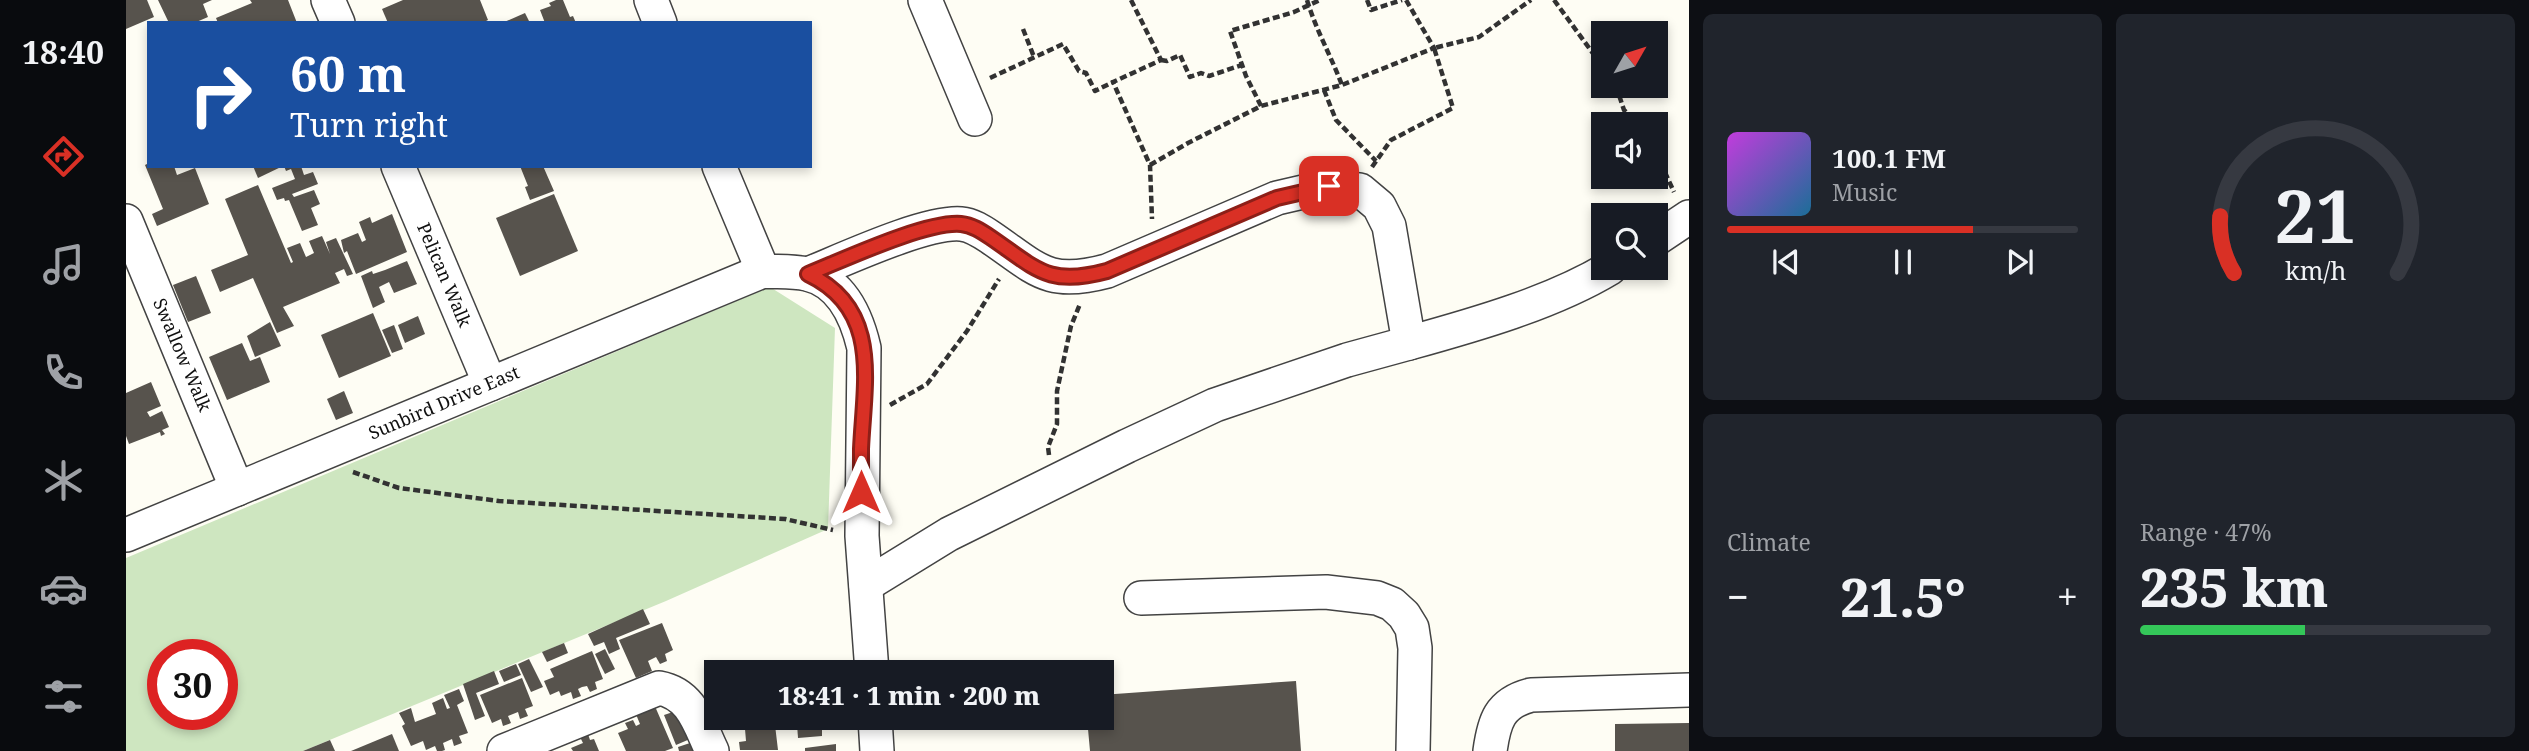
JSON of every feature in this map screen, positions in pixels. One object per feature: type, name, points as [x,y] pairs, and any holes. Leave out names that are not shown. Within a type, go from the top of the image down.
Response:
[{"type":"street","points":[[328,0],[337,21]]},
{"type":"street","points":[[651,0],[659,21]]},
{"type":"street","points":[[925,0],[975,119]]},
{"type":"street","name":"Pelican Walk","points":[[399,168],[489,384]]},
{"type":"street","points":[[720,168],[763,271],[808,274],[823,281],[839,293],[859,327],[864,348],[865,407],[861,449],[862,536],[871,660]]},
{"type":"street","points":[[808,274],[936,226],[961,224],[976,228],[1033,268],[1051,276],[1087,276],[1107,271],[1277,198],[1329,186],[1360,190],[1379,206],[1389,226],[1409,343]]},
{"type":"street","points":[[1668,231],[1688,218]]},
{"type":"street","name":"Swallow Walk","points":[[126,220],[237,489]]},
{"type":"street","name":"Sunbird Drive East","points":[[126,535],[763,271]]},
{"type":"street","points":[[866,585],[949,534],[1216,405],[1347,359],[1461,329],[1538,302],[1591,277]]},
{"type":"street","points":[[1141,598],[1325,592],[1377,598],[1392,604],[1404,615],[1412,628],[1415,648],[1413,751]]},
{"type":"street","points":[[504,751],[659,688],[679,694],[686,701],[712,751]]},
{"type":"street","points":[[1490,751],[1493,725],[1502,710],[1520,698],[1584,692],[1689,690]]},
{"type":"street","points":[[876,730],[877,751]]},
{"type":"path","points":[[1131,0],[1161,61]]},
{"type":"path","points":[[1261,106],[1230,31],[1320,0]]},
{"type":"path","points":[[1360,190],[1364,177],[1391,140],[1453,108],[1434,48],[1416,14],[1404,0],[1371,10],[1367,0]]},
{"type":"path","points":[[1150,166],[1188,142],[1261,106],[1342,85],[1434,48],[1479,37],[1531,0]]},
{"type":"path","points":[[1554,0],[1591,50]]},
{"type":"path","points":[[1308,3],[1317,32],[1329,52],[1342,85]]},
{"type":"path","points":[[1023,29],[1034,57]]},
{"type":"path","points":[[982,82],[1063,44],[1079,71],[1086,73],[1095,91],[1180,55],[1190,77],[1200,73],[1209,76],[1242,65]]},
{"type":"path","points":[[1113,82],[1150,166],[1155,249]]},
{"type":"path","points":[[1324,90],[1336,120],[1376,161]]},
{"type":"path","points":[[1668,177],[1688,218]]},
{"type":"path","points":[[865,407],[892,405],[927,384],[974,320],[1013,254]]},
{"type":"path","points":[[1056,481],[1048,447],[1057,424],[1058,391],[1071,326],[1084,293],[1087,276]]},
{"type":"path","points":[[313,458],[399,488],[499,501],[785,519],[862,536]]},
{"type":"green space","points":[[770,287],[835,328],[828,529],[666,601],[303,751],[126,751],[126,558]]},
{"type":"building","points":[[126,0],[147,0],[154,17],[126,29]]},
{"type":"building","points":[[158,0],[212,0],[203,4],[208,17],[199,21],[168,21]]},
{"type":"building","points":[[250,0],[288,0],[296,21],[217,21],[216,18],[252,3]]},
{"type":"building","points":[[403,0],[480,0],[488,20],[387,21],[382,9]]},
{"type":"building","points":[[563,0],[570,17],[573,16],[575,21],[544,21],[540,10],[551,6],[549,3]]},
{"type":"building","points":[[525,13],[529,21],[507,21]]},
{"type":"building","points":[[147,164],[147,168],[175,168],[177,175],[195,168],[209,204],[157,226],[152,214],[163,209],[145,165]]},
{"type":"building","points":[[254,168],[279,168],[258,178]]},
{"type":"building","points":[[285,168],[302,168],[304,175],[313,172],[318,184],[292,194],[294,197],[314,190],[320,204],[311,208],[318,225],[302,231],[289,200],[277,200],[272,188],[295,179],[291,169],[286,171]]},
{"type":"building","points":[[521,168],[544,168],[554,191],[530,200],[525,187],[528,186]]},
{"type":"building","points":[[258,185],[291,263],[293,262],[287,248],[300,243],[306,257],[314,253],[309,241],[322,236],[330,254],[326,242],[336,238],[353,274],[347,276],[344,269],[335,273],[340,283],[283,307],[294,326],[277,333],[253,278],[220,292],[211,270],[248,255],[225,199]]},
{"type":"building","points":[[554,194],[578,251],[520,276],[496,218]]},
{"type":"building","points":[[392,214],[407,252],[356,274],[347,251],[344,253],[341,240],[358,233],[362,242],[366,240],[359,222],[370,217],[372,223]]},
{"type":"building","points":[[407,261],[417,284],[394,293],[389,282],[379,287],[385,302],[373,308],[361,276]]},
{"type":"building","points":[[196,276],[211,313],[188,322],[173,285]]},
{"type":"building","points":[[373,313],[391,356],[339,378],[321,335]]},
{"type":"building","points":[[418,316],[425,334],[405,343],[398,325]]},
{"type":"building","points":[[270,322],[281,346],[255,357],[247,336]]},
{"type":"building","points":[[394,325],[403,349],[392,353],[382,330]]},
{"type":"building","points":[[242,343],[250,361],[260,357],[270,382],[227,400],[209,357]]},
{"type":"building","points":[[151,382],[161,406],[147,412],[150,417],[162,411],[169,427],[162,430],[165,434],[161,436],[160,432],[129,444],[126,436],[126,393]]},
{"type":"building","points":[[344,391],[353,413],[336,420],[327,399]]},
{"type":"building","points":[[643,609],[650,624],[616,638],[620,649],[609,654],[604,642],[594,646],[588,634]]},
{"type":"building","points":[[662,623],[673,650],[665,654],[667,661],[660,664],[656,657],[648,661],[652,671],[636,678],[619,640]]},
{"type":"building","points":[[564,643],[568,653],[547,662],[542,652]]},
{"type":"building","points":[[605,649],[615,669],[605,674],[595,654]]},
{"type":"building","points":[[592,651],[603,679],[595,682],[597,689],[590,692],[587,686],[582,687],[578,689],[581,696],[573,699],[571,692],[561,696],[559,691],[550,695],[544,681],[554,677],[550,669]]},
{"type":"building","points":[[529,659],[543,687],[531,692],[518,664]]},
{"type":"building","points":[[516,664],[521,675],[504,682],[499,671]]},
{"type":"building","points":[[494,671],[499,684],[476,693],[485,716],[475,720],[463,684]]},
{"type":"building","points":[[522,678],[533,706],[525,709],[528,716],[520,719],[518,712],[508,716],[511,723],[503,726],[501,719],[492,723],[480,695]]},
{"type":"building","points":[[1296,681],[1301,751],[1090,751],[1088,730],[1114,730],[1114,694]]},
{"type":"building","points":[[459,689],[464,701],[457,705],[468,733],[459,736],[462,743],[454,746],[452,739],[443,743],[445,750],[442,751],[437,751],[435,746],[426,750],[423,741],[411,746],[399,713],[411,708],[415,722],[436,714],[432,703],[443,698],[447,709],[450,708],[444,695]]},
{"type":"building","points":[[654,704],[673,748],[665,751],[626,751],[618,733],[628,729],[625,723],[633,720],[636,726],[640,724],[635,712]]},
{"type":"building","points":[[679,710],[690,739],[676,745],[664,715]]},
{"type":"building","points":[[1689,723],[1689,751],[1615,751],[1615,724]]},
{"type":"building","points":[[745,730],[776,730],[778,750],[740,750],[739,742],[746,741]]},
{"type":"building","points":[[797,730],[822,730],[822,736],[798,738]]},
{"type":"building","points":[[392,734],[399,751],[351,751]]},
{"type":"building","points":[[588,734],[590,740],[594,739],[599,751],[573,751],[571,748],[583,743],[580,737]]},
{"type":"building","points":[[330,740],[335,751],[303,751]]},
{"type":"building","points":[[690,743],[693,751],[679,751],[678,747]]},
{"type":"building","points":[[836,744],[836,751],[805,751],[805,748]]},
{"type":"route","points":[[861,492],[865,407],[864,348],[859,327],[839,293],[808,274],[936,226],[961,224],[976,228],[1033,268],[1051,276],[1087,276],[1107,271],[1277,198],[1329,186]]}]
